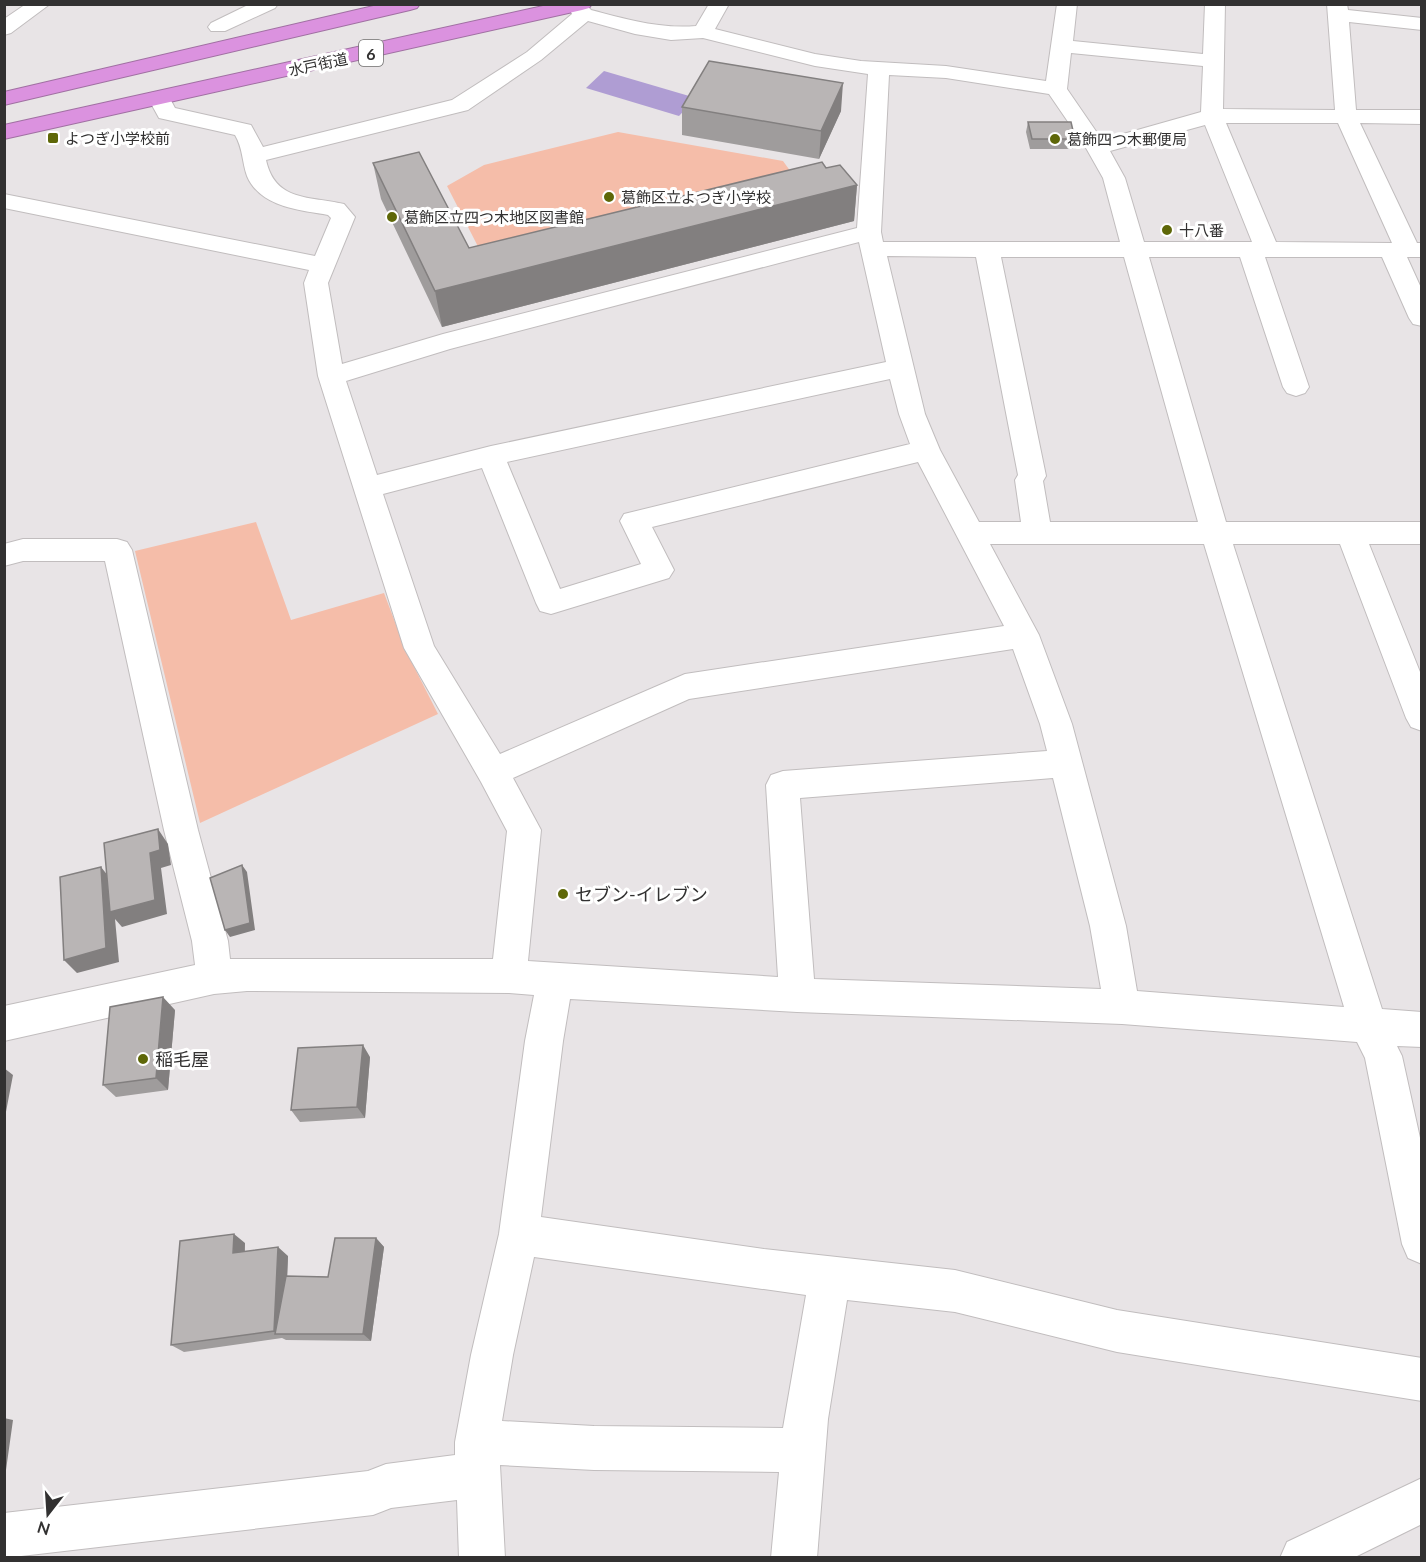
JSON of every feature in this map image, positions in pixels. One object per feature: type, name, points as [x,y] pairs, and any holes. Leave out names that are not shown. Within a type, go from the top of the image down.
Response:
[{"type":"highway","name":"6","points":[[4,98],[87,79],[219,37],[410,4]]},
{"type":"highway","name":"水戸街道","points":[[159,98],[372,38],[518,4]]},
{"type":"highway","name":"水戸街道","points":[[4,132],[581,8]]},
{"type":"street","points":[[4,29],[40,4]]},
{"type":"street","points":[[209,8],[219,37],[268,4]]},
{"type":"street","points":[[703,32],[719,4]]},
{"type":"street","points":[[1067,4],[1056,89],[1097,148],[1114,178],[1215,533],[1369,1028],[1383,1056],[1422,1244]]},
{"type":"street","points":[[1215,4],[1212,117],[1259,250],[1296,387]]},
{"type":"street","points":[[255,156],[460,105],[534,56],[581,8],[635,28],[671,34],[703,32],[815,60],[861,67],[946,72],[1056,89]]},
{"type":"street","points":[[1422,24],[1337,10],[1346,117],[1407,250],[1422,318]]},
{"type":"street","points":[[1062,46],[1213,61]]},
{"type":"street","points":[[879,67],[877,243],[900,368],[912,414],[926,450],[976,533],[1024,635],[1056,724],[1108,926],[1122,1007]]},
{"type":"street","points":[[159,98],[168,113],[243,130],[250,139],[259,177],[275,195],[336,209],[343,217],[316,283],[331,376],[419,648],[493,772],[524,830],[508,976]]},
{"type":"street","points":[[1097,148],[1212,117],[1422,117]]},
{"type":"street","points":[[4,201],[324,265]]},
{"type":"street","points":[[331,376],[443,342],[877,243],[987,249],[1407,250]]},
{"type":"street","points":[[987,249],[1032,476],[1029,480],[1037,533]]},
{"type":"street","points":[[366,488],[491,456],[900,368]]},
{"type":"street","points":[[491,456],[551,603],[659,570],[634,521],[926,450]]},
{"type":"street","points":[[976,533],[1422,533]]},
{"type":"street","points":[[1350,533],[1422,718]]},
{"type":"street","points":[[4,555],[23,550],[117,550],[181,830],[210,941],[214,977]]},
{"type":"street","points":[[493,772],[684,687],[1024,635]]},
{"type":"street","points":[[797,995],[783,784],[1066,763]]},
{"type":"street","points":[[4,1024],[214,977],[247,974],[508,976],[555,981],[797,995],[1122,1007],[1369,1028],[1422,1030]]},
{"type":"street","points":[[482,1557],[477,1459],[492,1355],[519,1234],[544,1041],[555,981]]},
{"type":"street","points":[[519,1234],[765,1270],[955,1291],[1117,1331],[1422,1380]]},
{"type":"street","points":[[794,1557],[806,1419],[830,1276]]},
{"type":"street","points":[[4,1536],[373,1493],[386,1486],[477,1459],[594,1448],[803,1450]]},
{"type":"street","points":[[1303,1557],[1422,1500]]},
{"type":"shaded area","points":[[604,71],[696,98],[679,116],[586,88]]},
{"type":"shaded area","points":[[618,132],[783,161],[804,190],[489,268],[447,186],[484,165]]},
{"type":"shaded area","points":[[256,522],[291,620],[384,593],[406,651],[438,714],[200,823],[135,551]]},
{"type":"building","points":[[709,61],[843,83],[821,131],[682,107]]},
{"type":"building","points":[[1028,122],[1071,122],[1075,139],[1032,139]]},
{"type":"building","points":[[419,152],[469,248],[822,162],[826,168],[840,165],[857,185],[435,291],[373,163]]},
{"type":"building","points":[[158,829],[160,850],[150,853],[155,900],[110,912],[104,843]]},
{"type":"building","points":[[242,865],[250,923],[225,930],[210,878]]},
{"type":"building","points":[[101,867],[106,948],[64,960],[60,877]]},
{"type":"building","points":[[163,997],[156,1078],[103,1085],[110,1007]]},
{"type":"building","points":[[363,1045],[357,1107],[291,1110],[298,1048]]},
{"type":"building","points":[[234,1234],[233,1253],[278,1247],[274,1331],[171,1345],[180,1241]]},
{"type":"building","points":[[335,1238],[376,1238],[363,1334],[275,1334],[286,1276],[328,1277]]},
{"type":"place","name":"よつぎ小学校前","points":[[53,138]]},
{"type":"place","name":"葛飾四つ木郵便局","points":[[1055,139]]},
{"type":"place","name":"葛飾区立よつぎ小学校","points":[[609,197]]},
{"type":"place","name":"葛飾区立四つ木地区図書館","points":[[392,217]]},
{"type":"place","name":"十八番","points":[[1167,230]]},
{"type":"place","name":"セブン-イレブン","points":[[563,894]]},
{"type":"place","name":"稲毛屋","points":[[143,1059]]}]
